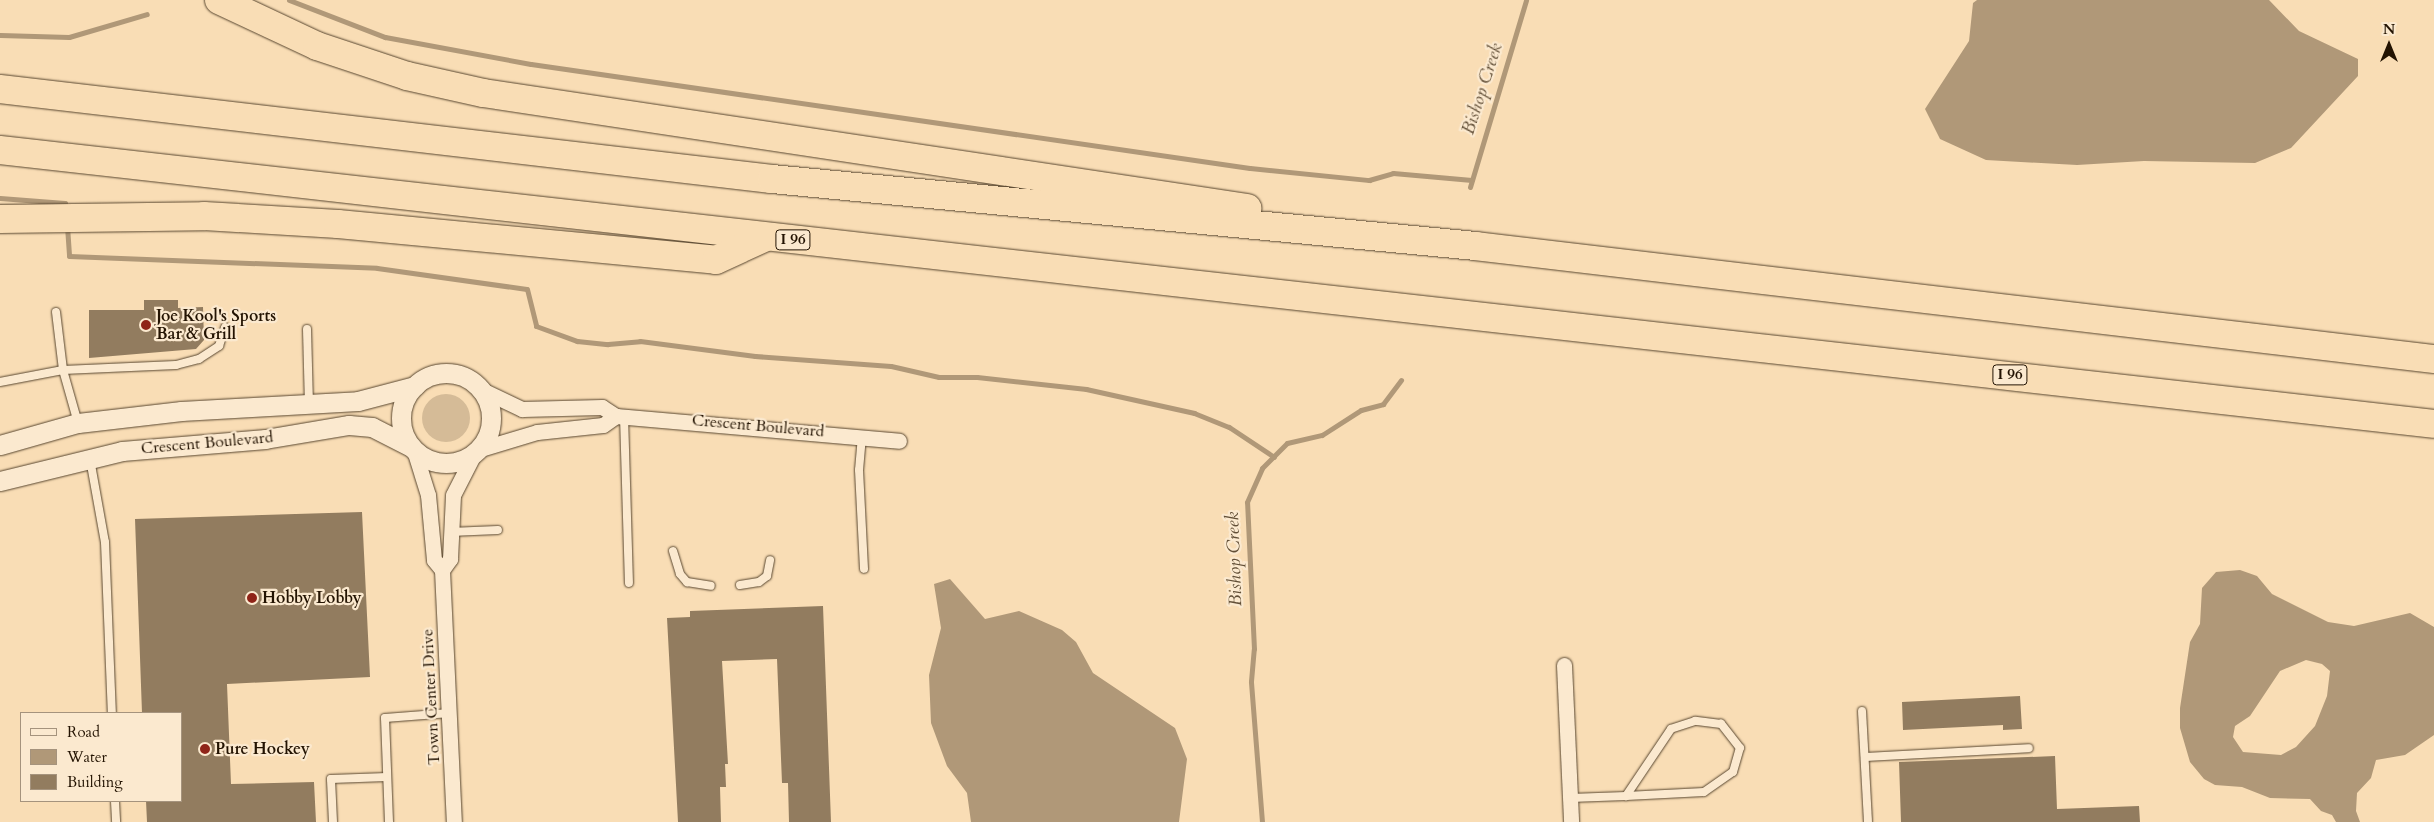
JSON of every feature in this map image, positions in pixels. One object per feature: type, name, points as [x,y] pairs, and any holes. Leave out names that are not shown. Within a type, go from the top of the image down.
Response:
[{"type":"highway","points":[[220,0],[317,46],[407,76],[483,94],[1135,189],[1475,246]]},
{"type":"highway","points":[[0,89],[772,180],[1475,246],[2434,358]]},
{"type":"highway","name":"I 96","points":[[0,150],[2434,424]]},
{"type":"highway","points":[[0,219],[204,216],[338,224],[716,260],[766,237]]},
{"type":"street","points":[[448,373],[471,380],[480,389],[487,400],[490,427],[476,451],[444,463],[413,448],[401,416],[415,386],[424,379],[448,373]]},
{"type":"street","name":"Crescent Boulevard","points":[[0,445],[78,423],[200,410],[309,406],[375,398],[415,386]]},
{"type":"street","name":"Crescent Boulevard","points":[[480,389],[522,409],[602,407],[620,416],[862,436],[899,441]]},
{"type":"street","name":"Crescent Boulevard","points":[[476,451],[537,432],[603,425],[620,416]]},
{"type":"street","name":"Crescent Boulevard","points":[[0,481],[90,457],[265,440],[349,425],[372,427],[413,448]]},
{"type":"street","points":[[0,452],[40,434]]},
{"type":"street","name":"Town Center Drive","points":[[413,448],[429,500],[434,560],[442,570],[454,822]]},
{"type":"street","name":"Town Center Drive","points":[[442,570],[450,559],[450,532],[458,481],[476,451]]},
{"type":"street","points":[[1564,665],[1571,822]]},
{"type":"lane","points":[[56,312],[63,370],[78,423]]},
{"type":"lane","points":[[0,382],[63,370],[176,365],[200,359],[219,346],[225,328]]},
{"type":"lane","points":[[308,329],[309,406]]},
{"type":"lane","points":[[620,416],[629,583]]},
{"type":"lane","points":[[862,436],[859,470],[864,569]]},
{"type":"lane","points":[[90,457],[105,542],[112,712]]},
{"type":"lane","points":[[450,532],[498,530]]},
{"type":"lane","points":[[674,552],[680,574],[687,582],[711,586]]},
{"type":"lane","points":[[740,585],[759,582],[767,576],[770,560]]},
{"type":"lane","points":[[1862,711],[1868,822]]},
{"type":"lane","points":[[388,822],[385,718],[450,714]]},
{"type":"lane","points":[[1570,798],[1626,796],[1704,792],[1733,772],[1740,748],[1721,724],[1695,721],[1671,729],[1626,796]]},
{"type":"lane","points":[[1865,757],[2028,748]]},
{"type":"lane","points":[[333,822],[331,779],[387,777]]},
{"type":"lane","points":[[115,802],[116,822]]},
{"type":"shaded area","points":[[446,394],[455,396],[463,401],[468,409],[470,418],[468,427],[463,435],[455,440],[446,442],[437,440],[429,435],[424,427],[422,418],[424,409],[429,401],[437,396]]},
{"type":"water","points":[[1977,0],[2269,0],[2299,31],[2358,59],[2358,76],[2291,148],[2255,163],[2144,161],[2077,165],[1986,160],[1940,139],[1925,109],[1969,41],[1973,3]]},
{"type":"water","points":[[2240,570],[2257,576],[2272,594],[2328,622],[2354,626],[2410,613],[2434,627],[2434,735],[2405,755],[2376,760],[2371,778],[2357,793],[2356,811],[2360,822],[2336,822],[2332,815],[2321,811],[2310,799],[2270,798],[2242,787],[2215,785],[2204,779],[2190,762],[2180,728],[2180,708],[2190,642],[2200,624],[2202,588],[2216,572]],"holes":[[[2306,660],[2322,664],[2330,671],[2327,696],[2315,726],[2296,747],[2281,755],[2243,752],[2233,737],[2235,726],[2250,716],[2280,671]]]},
{"type":"water","points":[[950,579],[985,619],[1019,611],[1062,630],[1076,642],[1093,673],[1175,728],[1187,759],[1179,822],[971,822],[967,793],[947,766],[931,723],[929,675],[941,628],[934,584]]},
{"type":"building","name":"Joe Kool's Sports Bar & Grill","points":[[144,300],[178,300],[178,308],[203,307],[204,340],[196,349],[89,358],[89,310],[144,310]]},
{"type":"building","name":"Hobby Lobby","points":[[362,512],[370,677],[227,684],[231,784],[314,782],[316,822],[147,822],[146,802],[182,802],[182,712],[142,712],[135,519]]},
{"type":"building","points":[[823,606],[831,822],[789,822],[788,783],[782,783],[777,659],[722,661],[728,764],[725,764],[726,787],[720,787],[721,822],[678,822],[667,618],[690,617],[690,611]]},
{"type":"building","points":[[2020,696],[2022,729],[2003,730],[2003,725],[1903,730],[1902,702]]},
{"type":"building","points":[[2055,756],[2057,809],[2139,806],[2140,822],[1901,822],[1899,762]]},
{"type":"waterway","points":[[289,0],[385,37],[531,64],[1250,168],[1369,180],[1393,173],[1472,180]]},
{"type":"waterway","name":"Bishop Creek","points":[[1470,187],[1526,0]]},
{"type":"waterway","points":[[0,35],[69,37],[147,14]]},
{"type":"waterway","points":[[0,198],[65,203],[65,210]]},
{"type":"waterway","points":[[67,226],[69,256],[377,268],[527,289],[536,326],[577,341],[608,344],[640,341],[755,356],[891,366],[939,377],[977,377],[1086,389],[1194,413],[1229,427],[1274,457]]},
{"type":"waterway","name":"Bishop Creek","points":[[1262,822],[1251,681],[1254,649],[1247,502],[1262,468],[1287,443],[1322,435],[1361,410],[1383,404],[1401,380]]},
{"type":"place","name":"Joe Kool's Sports Bar & Grill","points":[[146,325]]},
{"type":"place","name":"Hobby Lobby","points":[[252,598]]},
{"type":"place","name":"Pure Hockey","points":[[205,749]]}]
